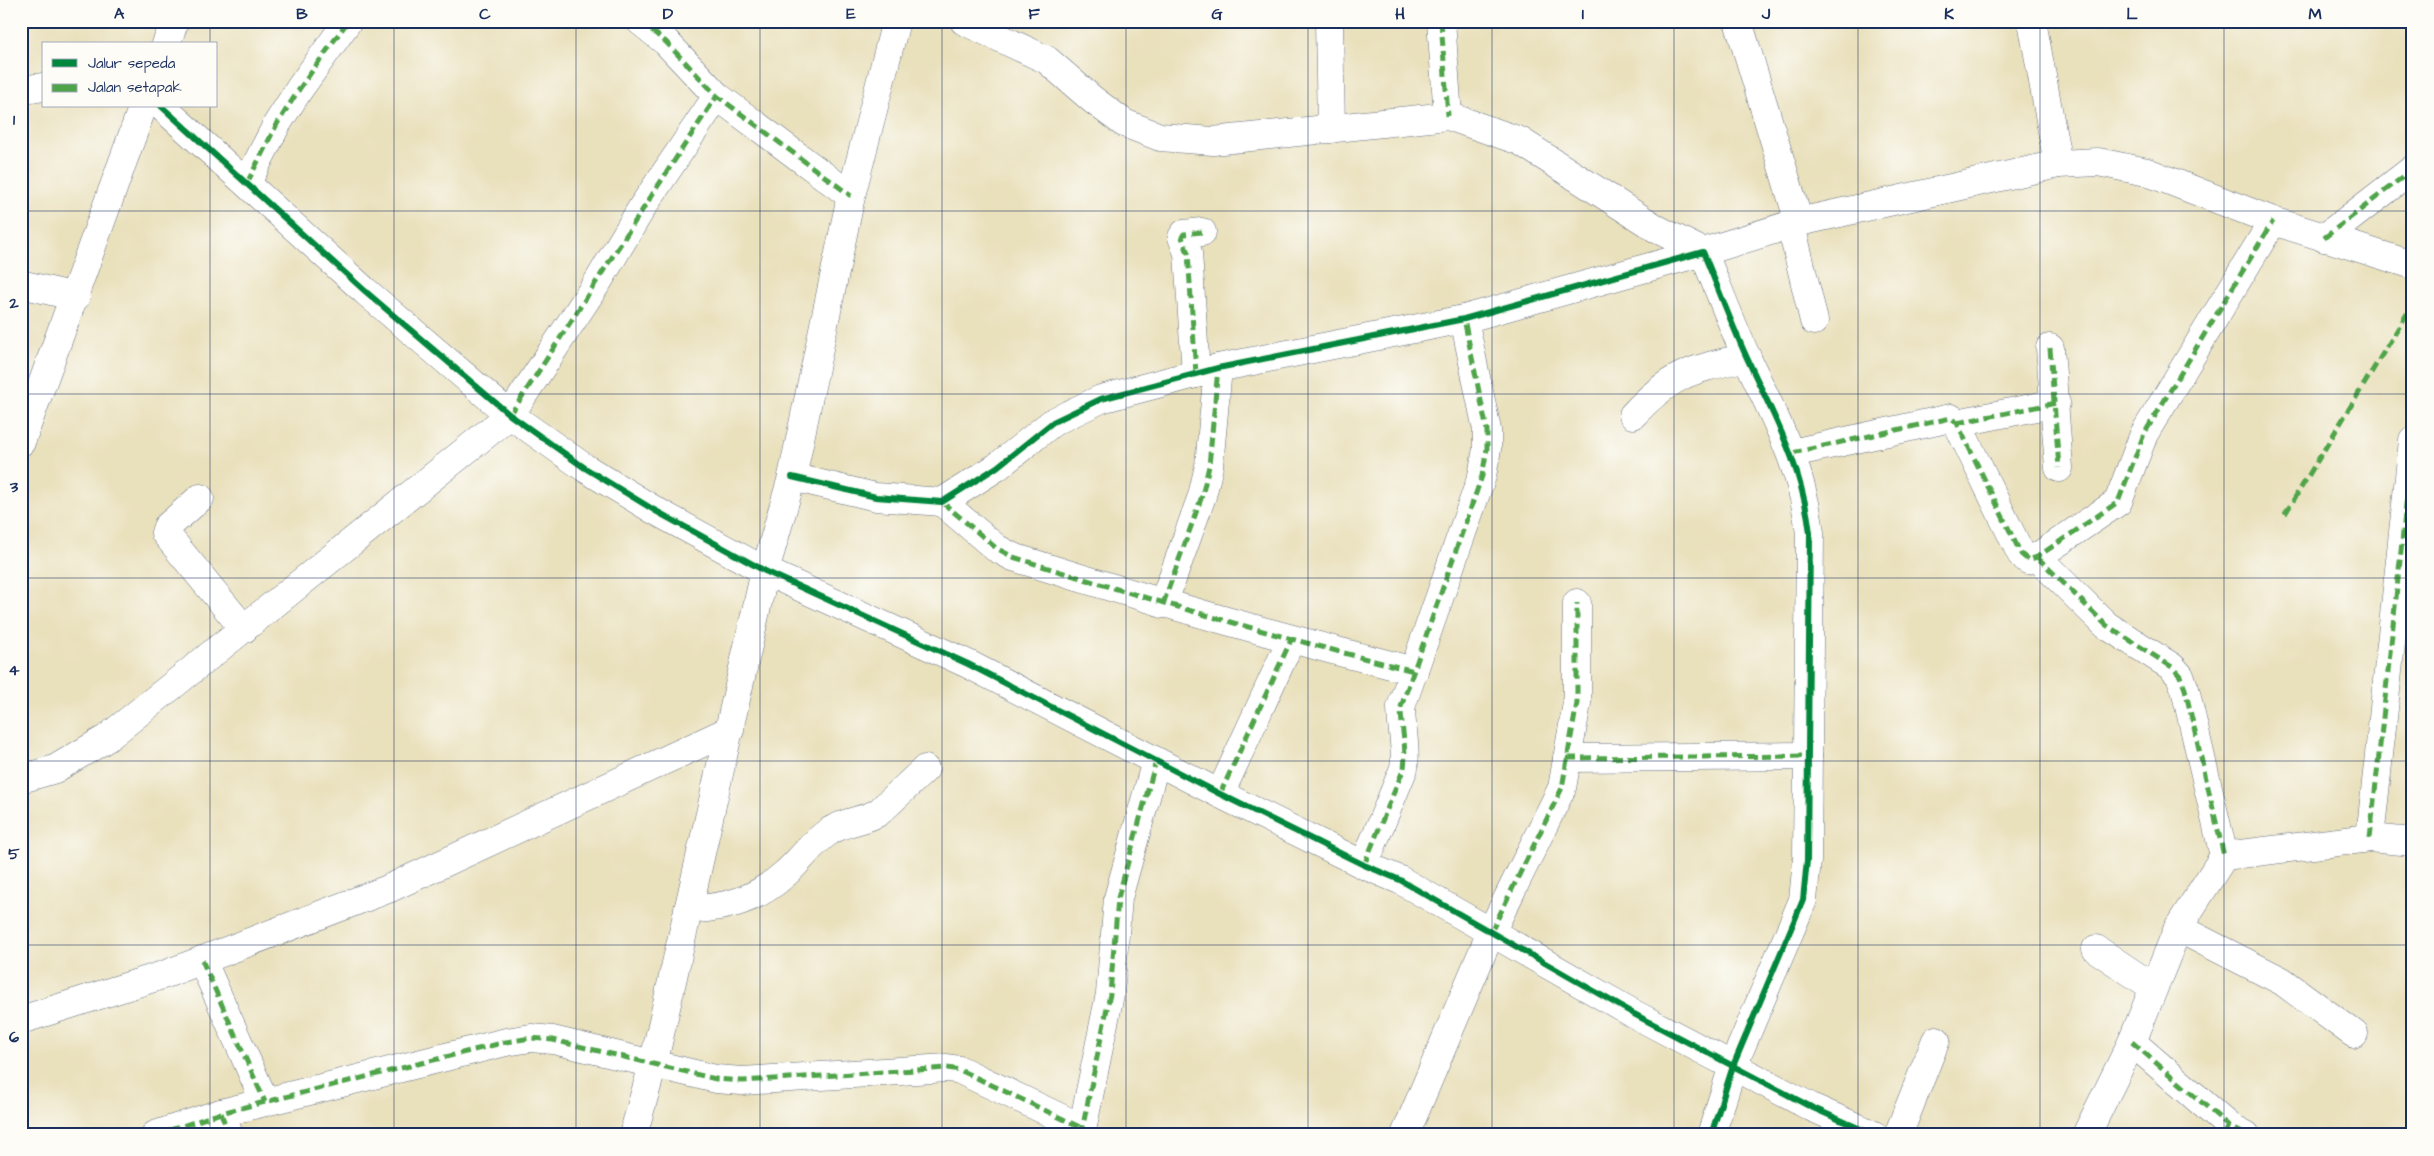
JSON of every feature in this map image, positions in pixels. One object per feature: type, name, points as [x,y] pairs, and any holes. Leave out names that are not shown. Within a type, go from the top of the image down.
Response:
[{"type":"street","points":[[167,42],[175,21]]},
{"type":"street","points":[[247,183],[277,124],[348,21]]},
{"type":"street","points":[[640,21],[666,42],[717,96],[850,196]]},
{"type":"street","points":[[633,1135],[653,1065],[765,571],[792,477],[850,196],[896,21]]},
{"type":"street","points":[[964,21],[1047,60],[1124,123],[1160,137],[1213,140],[1448,116],[1520,141],[1657,229],[1703,252],[1747,357],[1792,453],[1806,500],[1810,533],[1807,860],[1803,900],[1733,1066],[1712,1135]]},
{"type":"street","points":[[1329,21],[1331,129]]},
{"type":"street","points":[[1441,21],[1448,116]]},
{"type":"street","points":[[1738,21],[1795,223],[1814,321]]},
{"type":"street","points":[[2032,21],[2058,164]]},
{"type":"street","points":[[21,90],[42,87]]},
{"type":"street","points":[[21,779],[55,769],[107,738],[510,415],[599,280],[643,206],[717,96]]},
{"type":"street","points":[[21,442],[76,297],[142,108]]},
{"type":"street","points":[[163,108],[365,291],[510,415],[585,468],[654,510],[765,571],[968,664],[1220,794],[1364,865],[1400,880],[1634,1014],[1860,1132]]},
{"type":"street","points":[[942,502],[998,467],[1053,422],[1080,407],[1102,399],[1207,371],[1464,319],[1703,252],[1795,223],[2058,164],[2098,162],[2146,172],[2272,221],[2413,265]]},
{"type":"street","points":[[2324,238],[2413,169]]},
{"type":"street","points":[[1792,453],[1947,418],[1957,423],[2021,554],[2028,560],[2037,557],[2118,502],[2144,434],[2272,221]]},
{"type":"street","points":[[1163,604],[1202,496],[1209,466],[1207,371],[1188,253],[1182,237],[1184,234],[1202,232]]},
{"type":"street","points":[[21,284],[76,297]]},
{"type":"street","points":[[1364,865],[1404,768],[1406,752],[1401,707],[1482,476],[1487,449],[1487,430],[1464,319]]},
{"type":"street","points":[[2050,348],[2060,468]]},
{"type":"street","points":[[1633,416],[1660,388],[1681,375],[1693,370],[1747,357]]},
{"type":"street","points":[[1957,423],[2056,403]]},
{"type":"street","points":[[2370,838],[2410,494],[2413,440]]},
{"type":"street","points":[[792,477],[876,497],[942,502],[996,548],[1013,557],[1163,604],[1291,640],[1414,671]]},
{"type":"street","points":[[200,498],[167,527],[165,533],[244,629]]},
{"type":"street","points":[[2037,557],[2106,625],[2172,666],[2180,676],[2185,689],[2224,856],[2178,928],[2132,1042],[2086,1135]]},
{"type":"street","points":[[1405,1135],[1492,932],[1562,788],[1577,703],[1577,603]]},
{"type":"street","points":[[1220,794],[1291,640]]},
{"type":"street","points":[[21,1020],[202,960],[388,890],[730,730]]},
{"type":"street","points":[[1567,758],[1808,756]]},
{"type":"street","points":[[154,1135],[225,1124],[265,1102],[506,1042],[531,1038],[553,1040],[716,1079],[742,1080],[947,1068],[960,1070],[1081,1132],[1110,994],[1118,898],[1156,761]]},
{"type":"street","points":[[688,910],[725,907],[746,900],[785,874],[807,848],[832,830],[849,821],[870,818],[879,812],[925,769]]},
{"type":"street","points":[[2224,856],[2370,838],[2413,842]]},
{"type":"street","points":[[2178,928],[2282,981],[2354,1034]]},
{"type":"street","points":[[2096,949],[2153,987]]},
{"type":"street","points":[[202,960],[265,1102]]},
{"type":"street","points":[[1898,1135],[1936,1040]]},
{"type":"street","points":[[2132,1042],[2233,1132]]},
{"type":"marked path","points":[[247,183],[277,124],[348,21]]},
{"type":"marked path","points":[[640,21],[666,42],[717,96],[851,196]]},
{"type":"marked path","points":[[1441,21],[1448,116]]},
{"type":"marked path","points":[[510,415],[717,96]]},
{"type":"marked path","points":[[2324,238],[2413,169]]},
{"type":"marked path","points":[[1792,453],[1951,418],[1957,423],[2021,554],[2028,560],[2037,557],[2118,502],[2144,434],[2273,221]]},
{"type":"marked path","points":[[1196,374],[1188,253],[1182,237],[1184,234],[1202,232]]},
{"type":"marked path","points":[[2285,514],[2413,304]]},
{"type":"marked path","points":[[1364,865],[1404,768],[1405,753],[1401,707],[1482,476],[1487,449],[1487,430],[1464,319]]},
{"type":"marked path","points":[[2050,348],[2059,468]]},
{"type":"marked path","points":[[1163,604],[1202,496],[1209,466],[1218,368]]},
{"type":"marked path","points":[[1957,423],[2056,403]]},
{"type":"marked path","points":[[2370,838],[2413,440]]},
{"type":"marked path","points":[[942,502],[996,548],[1013,557],[1213,617],[1414,671]]},
{"type":"marked path","points":[[2037,557],[2106,625],[2172,667],[2180,676],[2185,689],[2224,856]]},
{"type":"marked path","points":[[1491,932],[1562,788],[1577,703],[1577,603]]},
{"type":"marked path","points":[[1220,794],[1291,640]]},
{"type":"marked path","points":[[1567,758],[1808,756]]},
{"type":"marked path","points":[[1081,1135],[1110,994],[1118,898],[1156,761]]},
{"type":"marked path","points":[[202,960],[265,1102]]},
{"type":"marked path","points":[[155,1135],[221,1113],[506,1042],[531,1038],[553,1040],[716,1079],[742,1081],[947,1068],[960,1070],[1082,1128]]},
{"type":"marked path","points":[[2132,1042],[2229,1126],[2246,1135]]},
{"type":"marked path","points":[[221,1113],[229,1135]]},
{"type":"marked path","points":[[2224,1135],[2229,1126]]},
{"type":"cycle path","points":[[163,108],[365,291],[510,415],[585,468],[654,510],[765,571],[968,664],[1220,794],[1364,865],[1400,880],[1634,1014],[1811,1107],[1874,1135]]},
{"type":"cycle path","points":[[792,477],[876,497],[942,502],[997,467],[1053,422],[1101,399],[1218,368],[1464,319],[1703,252],[1741,345],[1777,422],[1794,464],[1801,486],[1810,533],[1807,860],[1803,900],[1733,1066],[1711,1135]]}]
